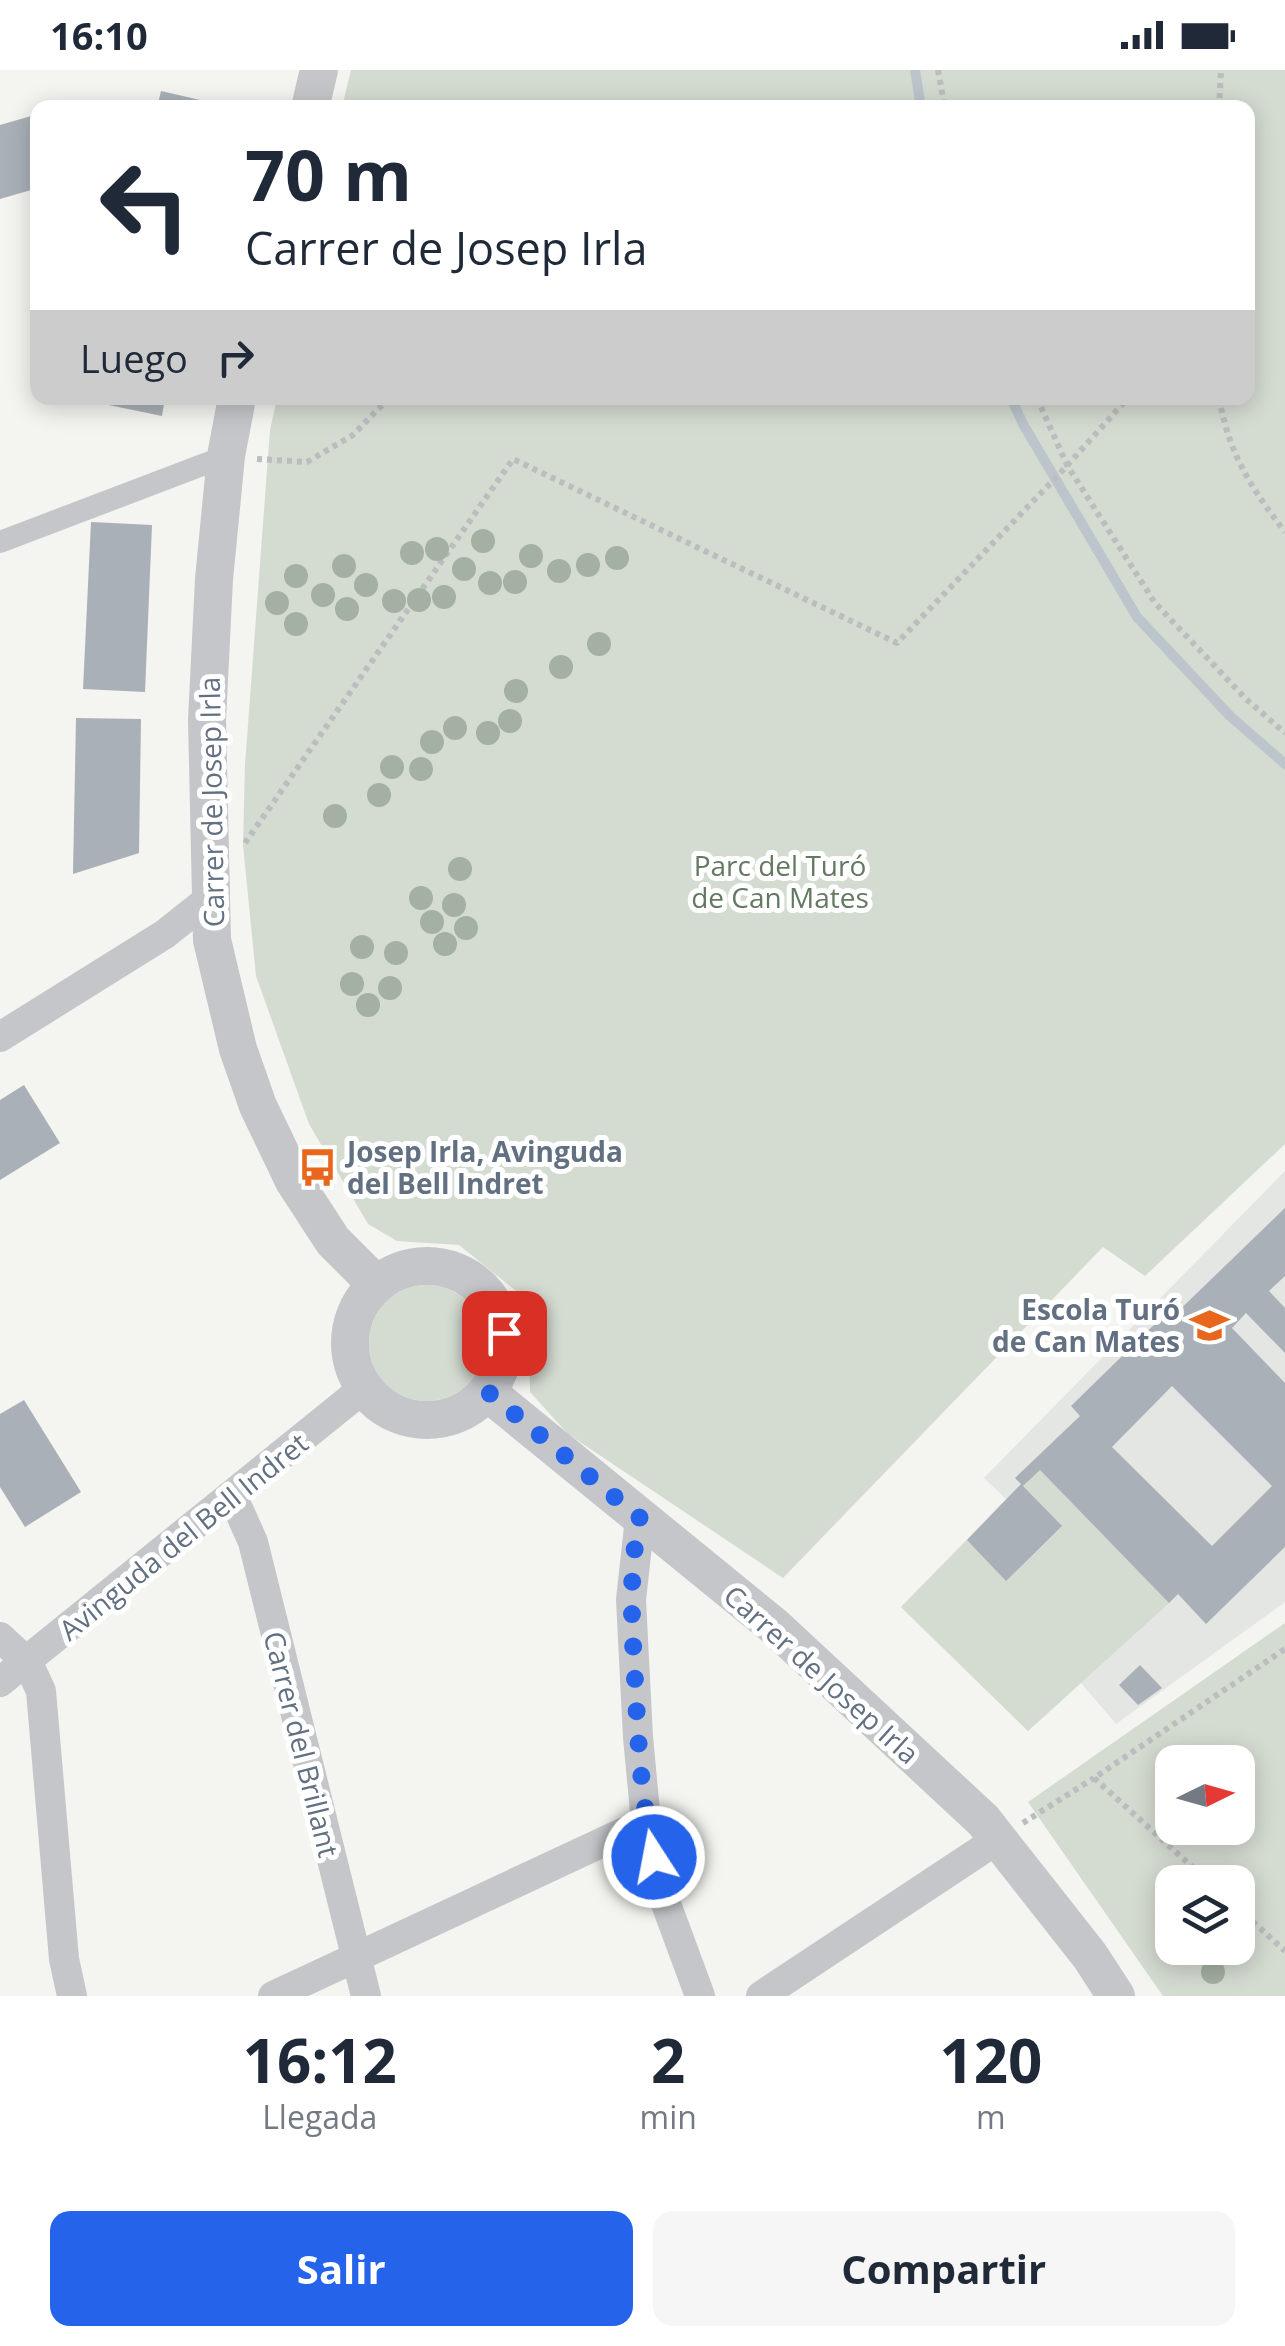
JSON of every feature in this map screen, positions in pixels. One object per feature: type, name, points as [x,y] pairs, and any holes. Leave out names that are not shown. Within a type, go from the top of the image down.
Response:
[{"type":"street","points":[[312,100],[319,70]]},
{"type":"street","name":"Carrer de Josep Irla","points":[[237,405],[226,456],[206,720],[212,940],[222,988],[258,1106],[294,1181],[333,1240],[376,1284]]},
{"type":"street","points":[[0,542],[226,456]]},
{"type":"street","points":[[0,1037],[165,934],[209,899]]},
{"type":"street","points":[[431,1265],[450,1268],[485,1291],[500,1314],[504,1333],[503,1360],[488,1392],[466,1410],[434,1420],[394,1413],[364,1388],[352,1363],[350,1343],[354,1316],[376,1284],[404,1268],[431,1265]]},
{"type":"street","name":"Avinguda del Bell Indret","points":[[0,1682],[364,1388]]},
{"type":"street","name":"Carrer de Josep Irla","points":[[488,1392],[774,1626],[983,1820],[1090,1956],[1116,1996]]},
{"type":"street","name":"Carrer del Brillant","points":[[232,1495],[252,1542],[366,1996]]},
{"type":"street","points":[[640,1518],[631,1600],[646,1822],[662,1893],[700,1996]]},
{"type":"street","points":[[0,1637],[28,1663],[41,1691],[64,1959],[72,1996]]},
{"type":"street","points":[[273,1996],[646,1822]]},
{"type":"street","points":[[760,1996],[998,1840]]},
{"type":"path","points":[[938,70],[943,100]]},
{"type":"path","points":[[1220,100],[1222,70]]},
{"type":"path","points":[[226,456],[306,462],[353,434],[382,405]]},
{"type":"path","points":[[1039,405],[1066,467],[1155,603],[1246,699],[1285,733]]},
{"type":"path","points":[[243,845],[514,460],[897,643],[1122,405]]},
{"type":"path","points":[[1220,405],[1225,430],[1248,482],[1285,532]]},
{"type":"path","points":[[998,1840],[1285,1649]]},
{"type":"path","points":[[1094,1778],[1191,1865]]},
{"type":"path","points":[[1255,1923],[1285,1950]]},
{"type":"shaded area","name":"Escola Turó de Can Mates","points":[[1285,1171],[1285,1602],[1116,1724],[1081,1683],[1028,1731],[901,1607],[1006,1499],[984,1478]]},
{"type":"green space","name":"Parc del Turó de Can Mates","points":[[351,70],[1285,70],[1285,1144],[1145,1276],[1103,1247],[783,1578],[568,1434],[530,1392],[529,1338],[516,1291],[459,1245],[397,1241],[368,1224],[309,1124],[256,976],[243,845],[245,765],[270,430],[275,405],[1255,405],[1255,100],[344,100]]},
{"type":"green space","points":[[427,1285],[449,1289],[468,1302],[481,1321],[485,1343],[481,1365],[468,1384],[449,1397],[427,1401],[405,1397],[386,1384],[373,1365],[369,1343],[373,1321],[386,1302],[405,1289]]},
{"type":"green space","points":[[1040,1470],[1169,1603],[1028,1731],[901,1607],[967,1540],[1006,1580],[1061,1527],[1023,1486]]},
{"type":"green space","points":[[1285,1623],[1285,1996],[1163,1996],[1028,1802]]},
{"type":"building","points":[[161,91],[200,100],[159,100]]},
{"type":"building","points":[[30,116],[30,190],[0,199],[0,125]]},
{"type":"building","points":[[109,405],[164,405],[162,416]]},
{"type":"building","points":[[91,522],[152,525],[145,692],[83,689]]},
{"type":"building","points":[[76,718],[141,719],[139,853],[73,874]]},
{"type":"building","points":[[24,1085],[60,1143],[0,1180],[0,1100]]},
{"type":"building","points":[[1285,1208],[1285,1276],[1269,1291],[1285,1308],[1285,1353],[1246,1313],[1232,1328],[1285,1383],[1285,1547],[1206,1624],[1178,1594],[1169,1603],[1040,1470],[1023,1486],[1062,1526],[1006,1581],[967,1540],[1021,1484],[1015,1478],[1080,1416],[1071,1406],[1161,1318],[1167,1322]],"holes":[[[1172,1386],[1272,1486],[1212,1546],[1112,1447]]]},
{"type":"building","points":[[24,1400],[81,1492],[25,1527],[0,1487],[0,1414]]},
{"type":"building","points":[[1140,1665],[1162,1688],[1138,1705],[1119,1685]]},
{"type":"waterway","points":[[915,70],[920,100]]},
{"type":"waterway","points":[[1014,405],[1137,617],[1230,716],[1285,764]]},
{"type":"place","name":"Josep Irla, Avinguda del Bell Indret","points":[[317,1167]]},
{"type":"place","name":"Escola Turó de Can Mates","points":[[1210,1325]]},
{"type":"route","points":[[504,1333],[503,1360],[488,1392],[640,1518],[631,1600],[638,1738],[646,1822],[654,1857]]}]
